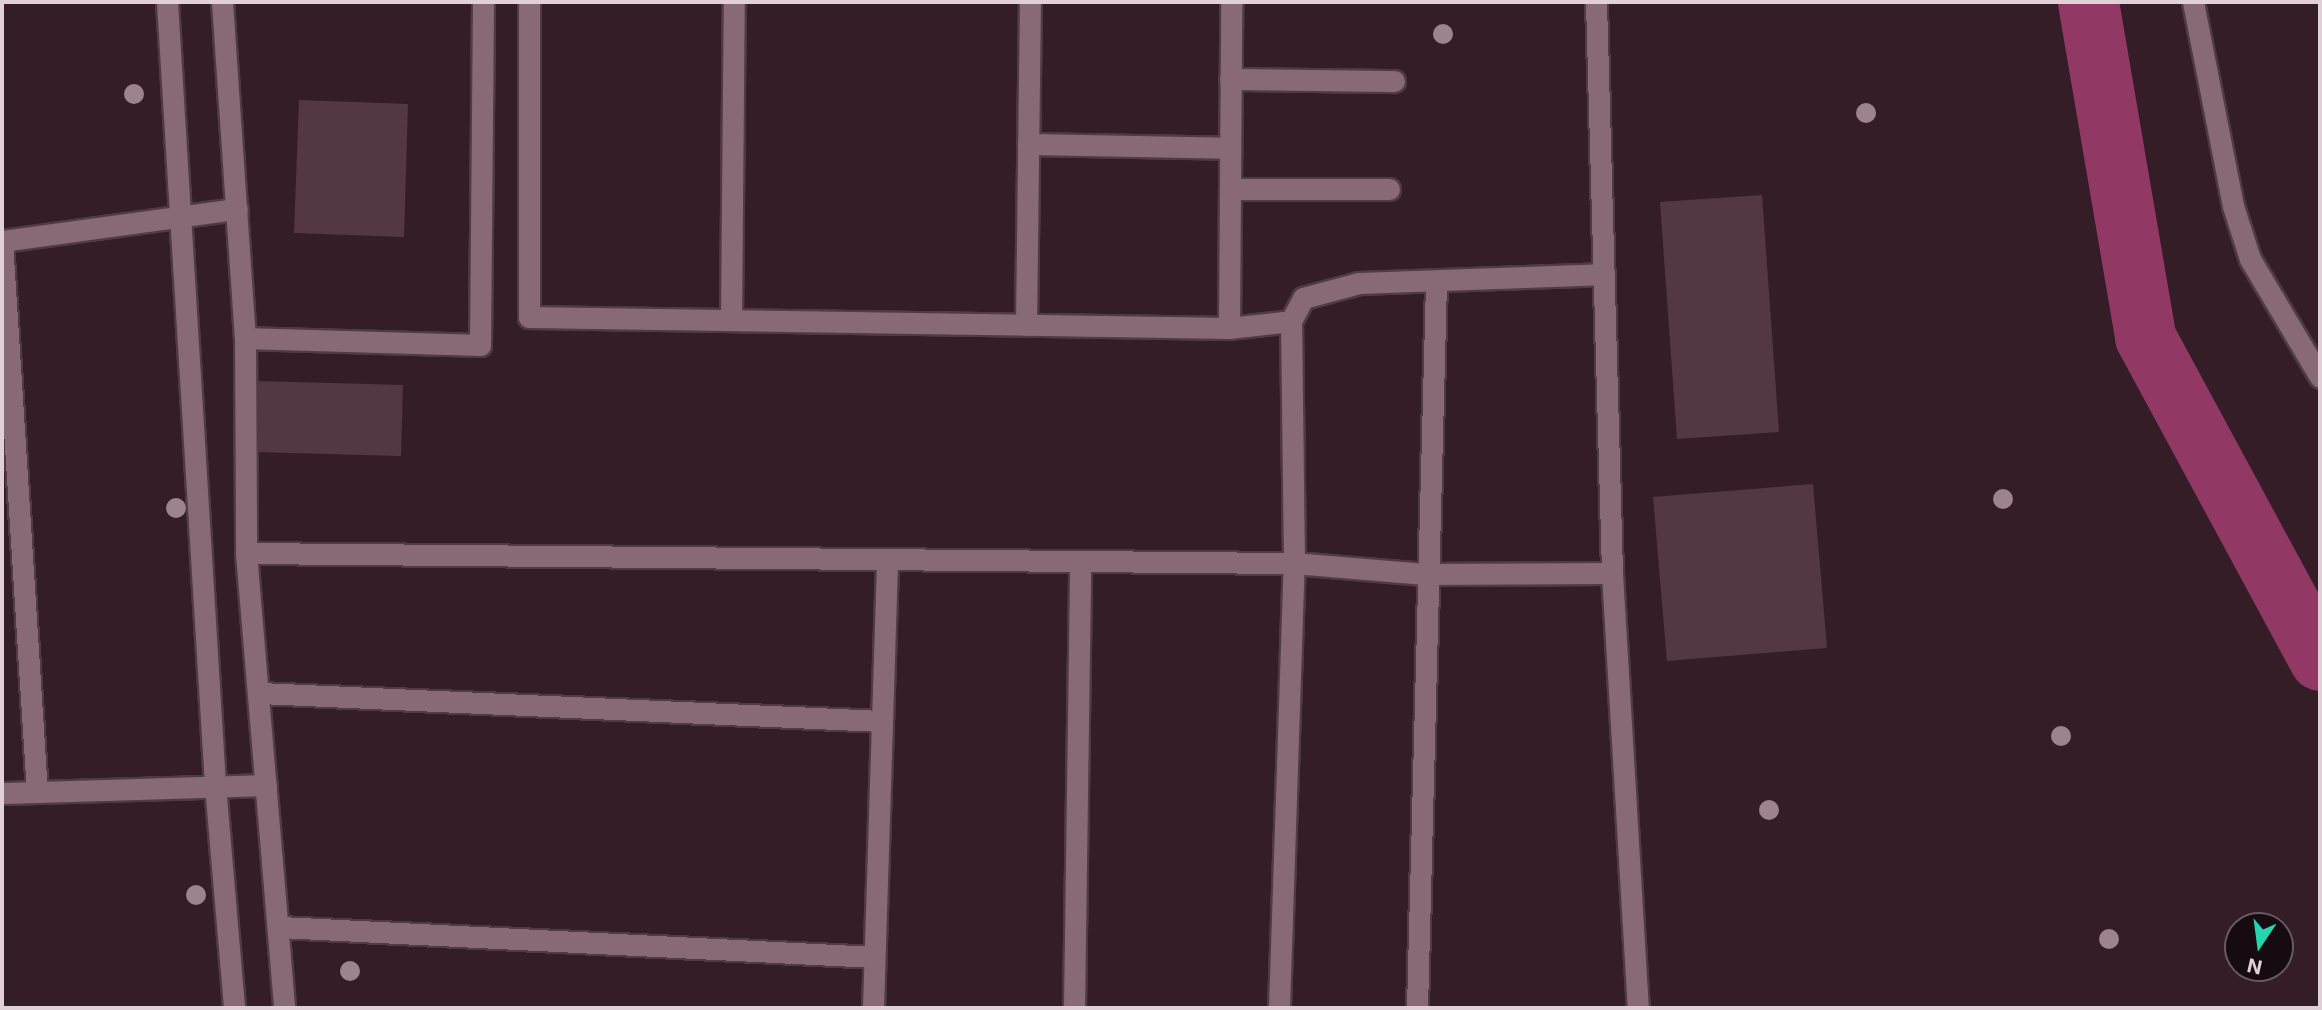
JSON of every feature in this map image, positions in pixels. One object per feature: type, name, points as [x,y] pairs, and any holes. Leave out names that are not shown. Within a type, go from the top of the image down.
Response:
[{"type":"street","points":[[167,2],[215,785],[234,1008]]},
{"type":"street","points":[[222,2],[245,338],[246,553],[280,927],[284,1008]]},
{"type":"street","points":[[245,338],[480,345],[483,2]]},
{"type":"street","points":[[529,2],[529,317],[1229,328],[1291,321]]},
{"type":"street","points":[[732,320],[734,2]]},
{"type":"street","points":[[1026,325],[1030,2]]},
{"type":"street","points":[[1229,328],[1231,2]]},
{"type":"street","points":[[2193,2],[2233,206],[2250,258],[2320,377]]},
{"type":"street","points":[[1594,4],[1612,573],[1639,1008]]},
{"type":"street","points":[[1230,79],[1394,81]]},
{"type":"street","points":[[1028,144],[1230,148]]},
{"type":"street","points":[[1230,188],[1389,189]]},
{"type":"street","points":[[37,792],[2,241],[236,209]]},
{"type":"street","points":[[1279,1008],[1294,563],[1291,321],[1303,298],[1359,283],[1436,283],[1601,274]]},
{"type":"street","points":[[1417,1008],[1425,574],[1436,283]]},
{"type":"street","points":[[246,553],[1080,564],[1294,563],[1425,574],[1612,573]]},
{"type":"street","points":[[873,1008],[887,562]]},
{"type":"street","points":[[1074,1008],[1080,564]]},
{"type":"street","points":[[260,693],[882,721]]},
{"type":"street","points":[[2,793],[265,785]]},
{"type":"street","points":[[280,927],[874,957]]},
{"type":"building","points":[[299,100],[408,104],[404,237],[294,233]]},
{"type":"building","points":[[1762,195],[1779,432],[1677,439],[1660,202]]},
{"type":"building","points":[[256,381],[403,385],[401,456],[254,452]]},
{"type":"building","points":[[1813,484],[1827,648],[1667,661],[1653,497]]},
{"type":"waterway","points":[[2088,2],[2145,337],[2320,660]]}]
